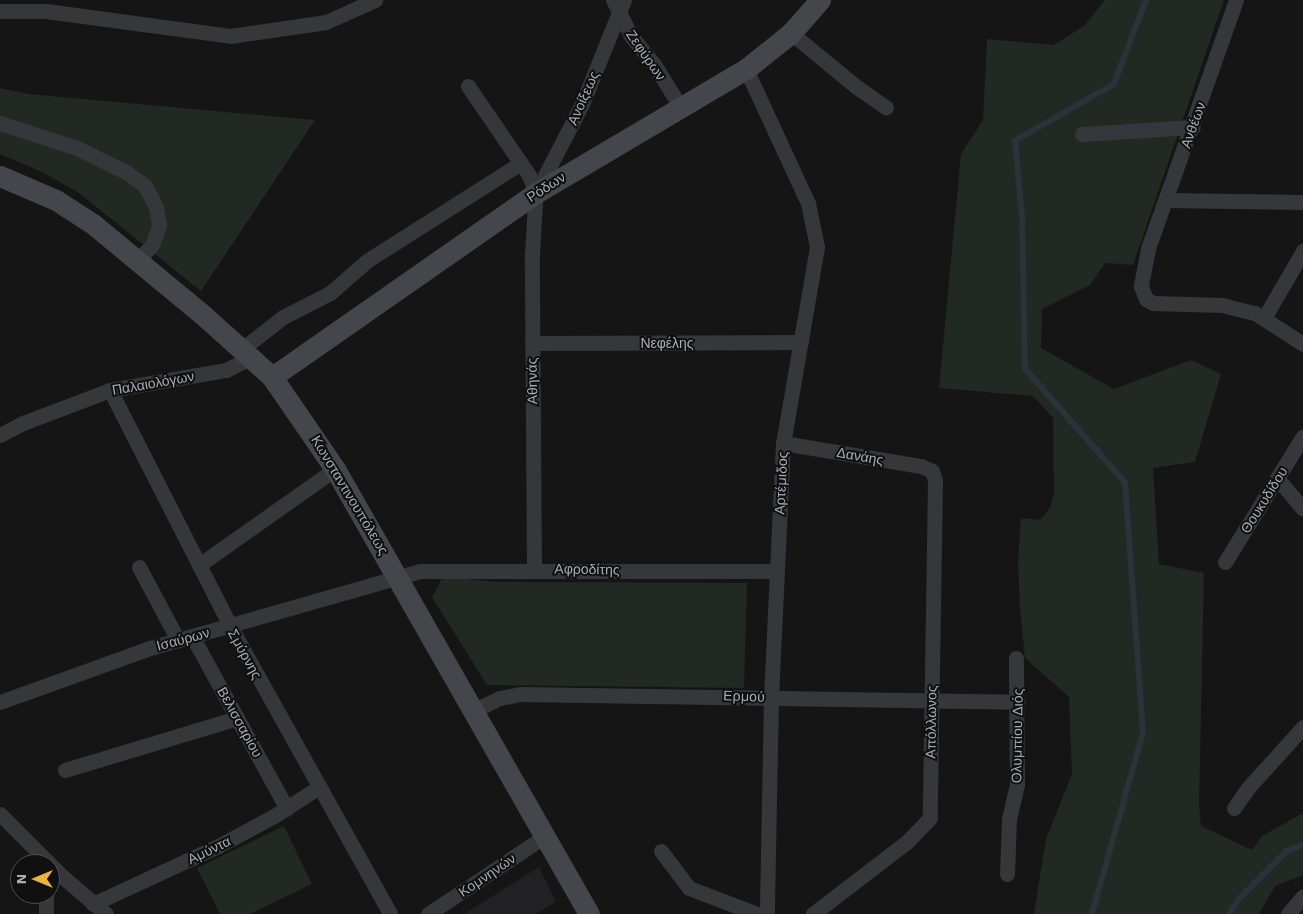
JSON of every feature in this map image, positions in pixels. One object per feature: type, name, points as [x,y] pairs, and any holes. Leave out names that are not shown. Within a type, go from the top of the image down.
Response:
[{"type":"main road","name":"Ρόδων","points":[[272,377],[536,193],[746,70],[791,33],[820,0]]},
{"type":"main road","name":"Κωνσταντινουπόλεως","points":[[0,176],[56,200],[138,260],[272,377],[335,469],[475,710],[589,914]]},
{"type":"street","points":[[0,11],[40,11],[230,36],[326,22],[375,0]]},
{"type":"street","name":"Ανθέων","points":[[1236,0],[1193,127],[1148,249],[1141,283],[1148,301],[1222,305],[1264,318]]},
{"type":"street","name":"Ζεφύρων","points":[[619,4],[630,36],[654,66],[681,108]]},
{"type":"street","name":"Ανοίξεως","points":[[536,193],[582,104],[619,4]]},
{"type":"street","points":[[791,33],[854,85],[886,107]]},
{"type":"street","name":"Αρτέμιδος","points":[[746,70],[768,113],[813,222],[816,265],[791,384],[784,443],[771,697],[767,914]]},
{"type":"street","points":[[468,86],[522,163],[536,193]]},
{"type":"street","points":[[0,124],[77,148],[126,172],[145,186],[156,207],[159,226],[152,245],[138,260]]},
{"type":"street","points":[[1082,134],[1193,127]]},
{"type":"street","name":"Παλαιολόγων","points":[[0,435],[23,422],[110,390],[226,370],[283,317],[330,293],[368,260],[522,163]]},
{"type":"street","name":"Αθηνάς","points":[[534,569],[532,256],[536,193]]},
{"type":"street","points":[[1165,200],[1303,202]]},
{"type":"street","points":[[1303,251],[1264,318],[1303,344]]},
{"type":"street","name":"Νεφέλης","points":[[532,343],[801,342]]},
{"type":"street","name":"Σμύρνης","points":[[110,390],[230,626],[390,914]]},
{"type":"street","name":"Θουκυδίδου","points":[[1225,562],[1303,436]]},
{"type":"street","name":"Δανάης","points":[[784,443],[921,466],[934,474]]},
{"type":"street","points":[[199,564],[335,469]]},
{"type":"street","name":"Απόλλωνος","points":[[812,914],[928,823],[934,474]]},
{"type":"street","points":[[1277,478],[1303,509]]},
{"type":"street","name":"Βελισσαρίου","points":[[139,567],[238,718],[287,809]]},
{"type":"street","name":"Αφροδίτης","points":[[398,576],[436,569],[777,571]]},
{"type":"street","name":"Ισαύρων","points":[[0,702],[185,638],[398,576]]},
{"type":"street","name":"Ολυμπίου Διός","points":[[1007,874],[1009,819],[1017,785],[1018,702],[1016,658]]},
{"type":"street","name":"Ερμού","points":[[475,710],[500,698],[520,694],[1018,702]]},
{"type":"street","points":[[65,770],[238,718]]},
{"type":"street","points":[[1234,808],[1248,788],[1303,727]]},
{"type":"street","name":"Αμύντα","points":[[93,904],[197,856],[287,809],[319,787]]},
{"type":"street","points":[[0,814],[39,854]]},
{"type":"street","name":"Κομνηνών","points":[[432,913],[546,836]]},
{"type":"street","points":[[661,851],[689,888],[757,914]]},
{"type":"street","points":[[60,874],[106,914]]},
{"type":"street","points":[[1288,914],[1303,896]]},
{"type":"shaded area","points":[[1105,0],[1224,0],[1133,265],[1105,263],[1090,285],[1042,309],[1041,348],[1114,389],[1191,360],[1221,374],[1195,462],[1153,468],[1159,564],[1204,573],[1199,804],[1201,826],[1252,850],[1262,836],[1303,813],[1303,875],[1275,886],[1259,914],[1034,914],[1046,839],[1072,774],[1069,697],[1025,658],[1020,610],[1018,559],[1021,518],[1040,520],[1050,508],[1054,493],[1053,418],[1033,396],[939,388],[961,154],[983,120],[987,39],[1054,45],[1085,25]]},
{"type":"shaded area","points":[[0,88],[29,94],[315,120],[201,291],[79,193],[44,173],[0,154]]},
{"type":"shaded area","points":[[449,577],[496,582],[747,583],[744,688],[487,685],[432,597],[441,580]]},
{"type":"shaded area","points":[[284,826],[312,884],[250,914],[220,914],[197,868]]},
{"type":"shaded area","points":[[539,867],[556,902],[535,914],[464,914]]},
{"type":"waterway","points":[[1092,914],[1143,733],[1125,483],[1025,369],[1022,216],[1015,141],[1114,84],[1146,0]]},
{"type":"waterway","points":[[1229,914],[1239,899],[1287,851],[1303,845]]}]
